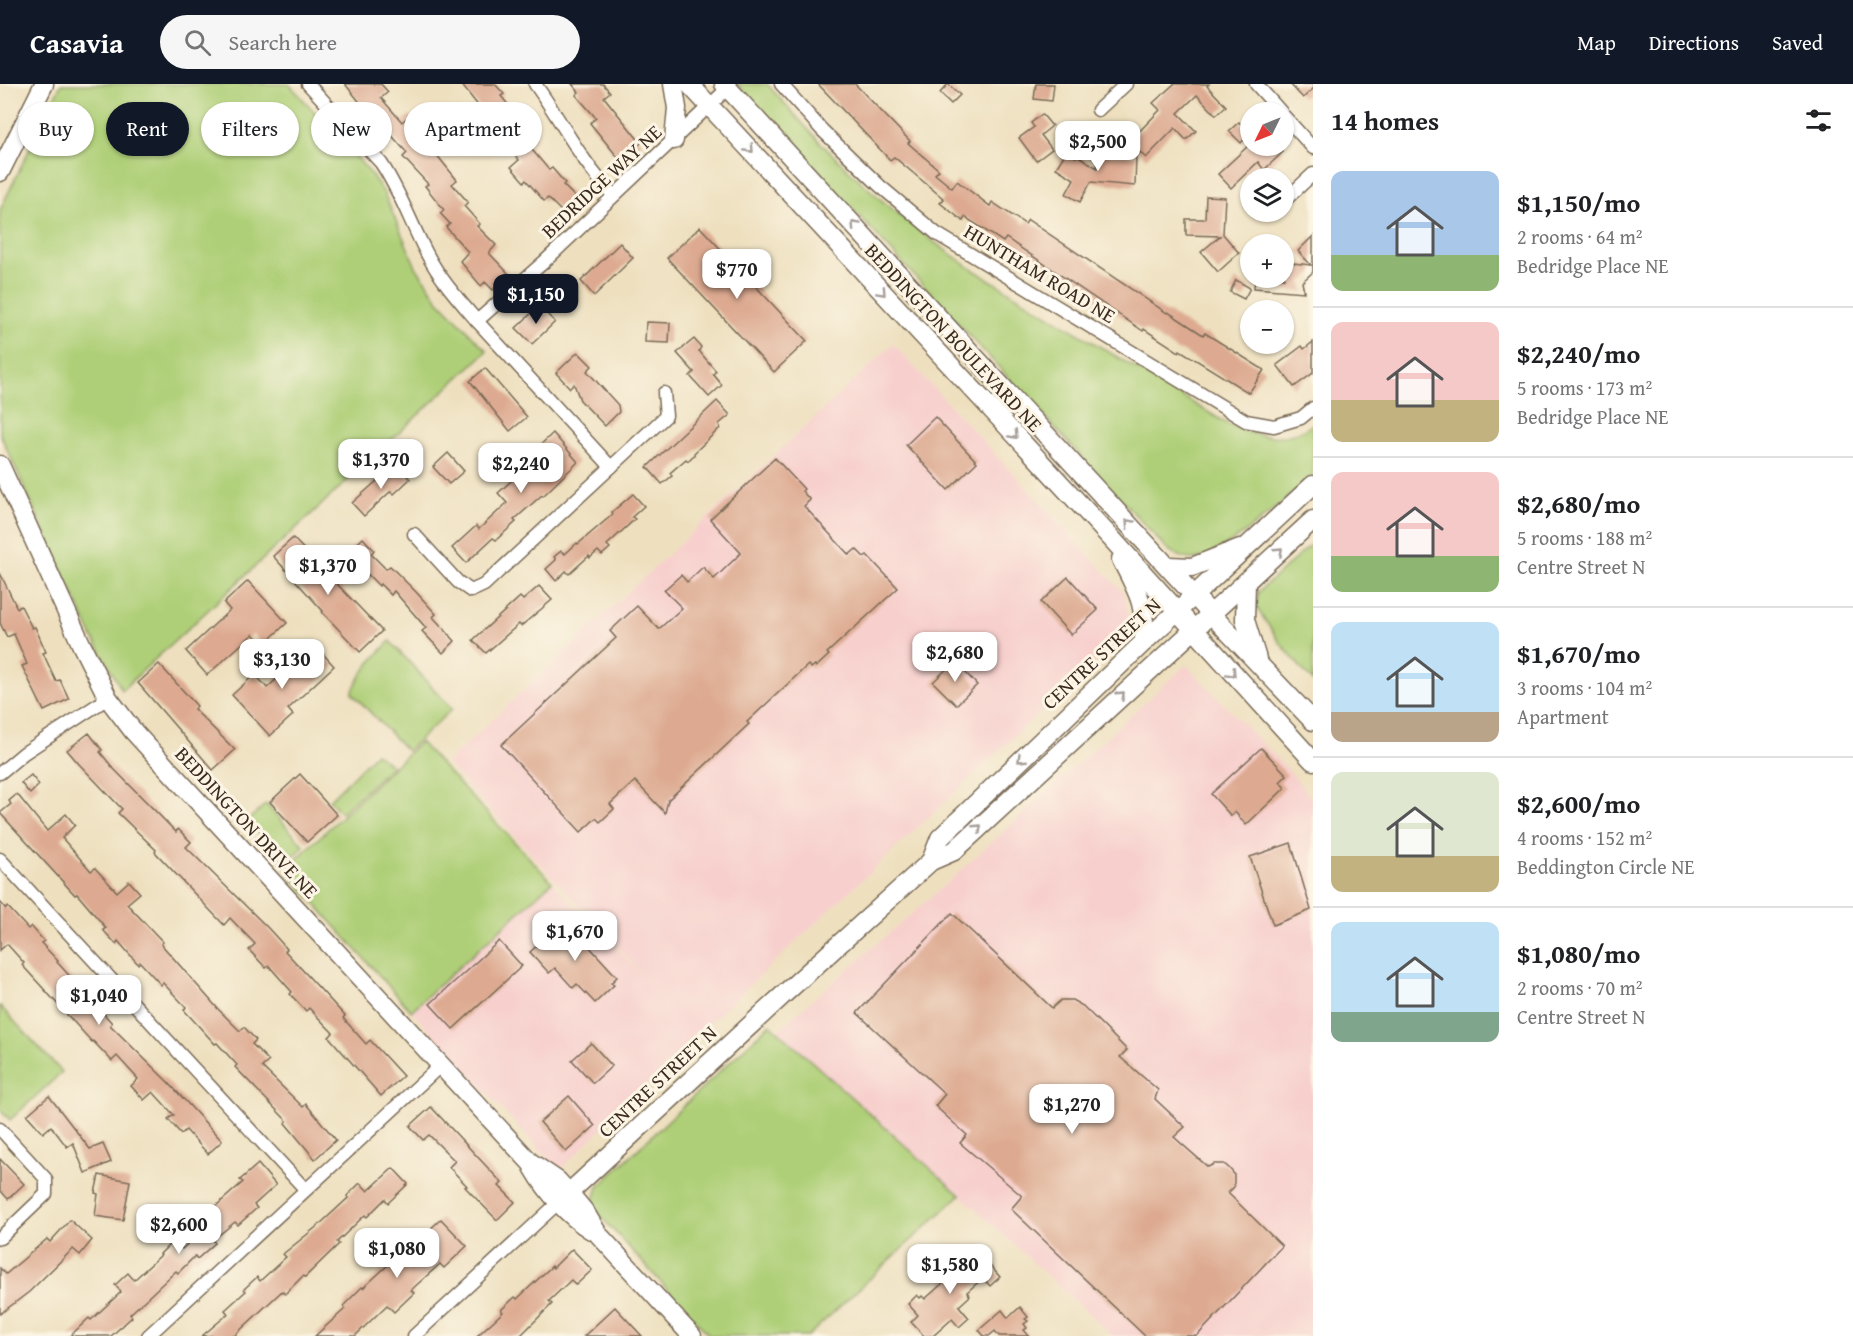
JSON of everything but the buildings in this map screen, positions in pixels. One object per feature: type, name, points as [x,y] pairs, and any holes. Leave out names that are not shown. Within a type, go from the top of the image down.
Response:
[{"type":"main road","points":[[0,172],[44,84]]},
{"type":"main road","points":[[673,84],[677,108],[674,140]]},
{"type":"main road","name":"BEDDINGTON BOULEVARD NE","points":[[689,84],[1112,539],[1313,761]]},
{"type":"main road","name":"BEDDINGTON BOULEVARD NE","points":[[726,86],[1169,566],[1194,596],[1313,721]]},
{"type":"main road","name":"BEDDINGTON DRIVE NE","points":[[0,465],[108,698],[134,732],[530,1162],[558,1181],[576,1220],[598,1234],[692,1336]]},
{"type":"main road","name":"CENTRE STREET N","points":[[564,1198],[931,861],[954,851],[1184,621],[1194,596],[1313,485]]},
{"type":"main road","name":"CENTRE STREET N","points":[[931,861],[940,838],[1144,642],[1184,621],[1211,614],[1313,520]]},
{"type":"main road","points":[[1112,539],[1140,598],[1145,620],[1144,642]]},
{"type":"main road","points":[[1169,566],[1192,567],[1253,543]]},
{"type":"main road","points":[[1246,583],[1245,620],[1258,663]]},
{"type":"street","points":[[308,84],[381,162],[440,278],[611,467]]},
{"type":"street","points":[[535,84],[575,148],[613,195]]},
{"type":"street","name":"HUNTHAM ROAD NE","points":[[781,84],[822,130],[880,186],[946,240],[1246,421],[1274,426],[1301,418],[1313,408]]},
{"type":"street","points":[[1098,110],[1126,84]]},
{"type":"street","points":[[1256,84],[1272,102]]},
{"type":"street","name":"BEDRIDGE WAY NE","points":[[477,321],[544,262],[674,140],[710,106],[726,86]]},
{"type":"street","points":[[1294,126],[1313,148]]},
{"type":"street","points":[[1294,192],[1313,174]]},
{"type":"street","points":[[414,534],[458,582],[471,591],[484,585],[666,416],[664,393]]},
{"type":"street","points":[[0,773],[24,753],[108,698]]},
{"type":"street","points":[[0,859],[305,1189]]},
{"type":"street","points":[[148,1336],[441,1065]]},
{"type":"street","points":[[0,1129],[46,1179],[46,1194],[0,1238]]},
{"type":"street","name":"CENTRE STREET N","points":[[421,1334],[564,1198]]},
{"type":"shaded area","points":[[893,344],[1124,593],[1131,627],[698,1034],[559,1171],[411,1011],[552,882],[667,1000],[446,763]]},
{"type":"shaded area","points":[[1186,665],[1290,772],[1313,800],[1313,1336],[1113,1336],[778,1030],[948,882]]},
{"type":"green space","points":[[61,84],[289,84],[311,108],[311,156],[355,156],[367,169],[383,191],[416,267],[439,301],[487,351],[122,690],[93,638],[0,434],[0,210],[26,156],[94,156],[94,102],[52,102]]},
{"type":"green space","points":[[737,84],[767,84],[849,171],[917,229],[972,269],[1226,423],[1247,432],[1270,436],[1292,434],[1313,424],[1313,475],[1255,525],[1220,549],[1205,556],[1188,559],[1166,548]]},
{"type":"green space","points":[[1313,543],[1313,682],[1281,644],[1256,607],[1258,592]]},
{"type":"green space","points":[[390,641],[452,709],[407,751],[352,693],[373,659]]},
{"type":"green space","points":[[420,742],[552,882],[411,1011],[285,870]]},
{"type":"green space","points":[[376,753],[392,766],[341,813],[329,800]]},
{"type":"green space","points":[[266,804],[304,846],[285,863],[247,821]]},
{"type":"green space","points":[[0,1006],[62,1072],[10,1120],[0,1110]]},
{"type":"green space","points":[[770,1024],[960,1195],[808,1336],[710,1336],[592,1207],[598,1187]]}]
